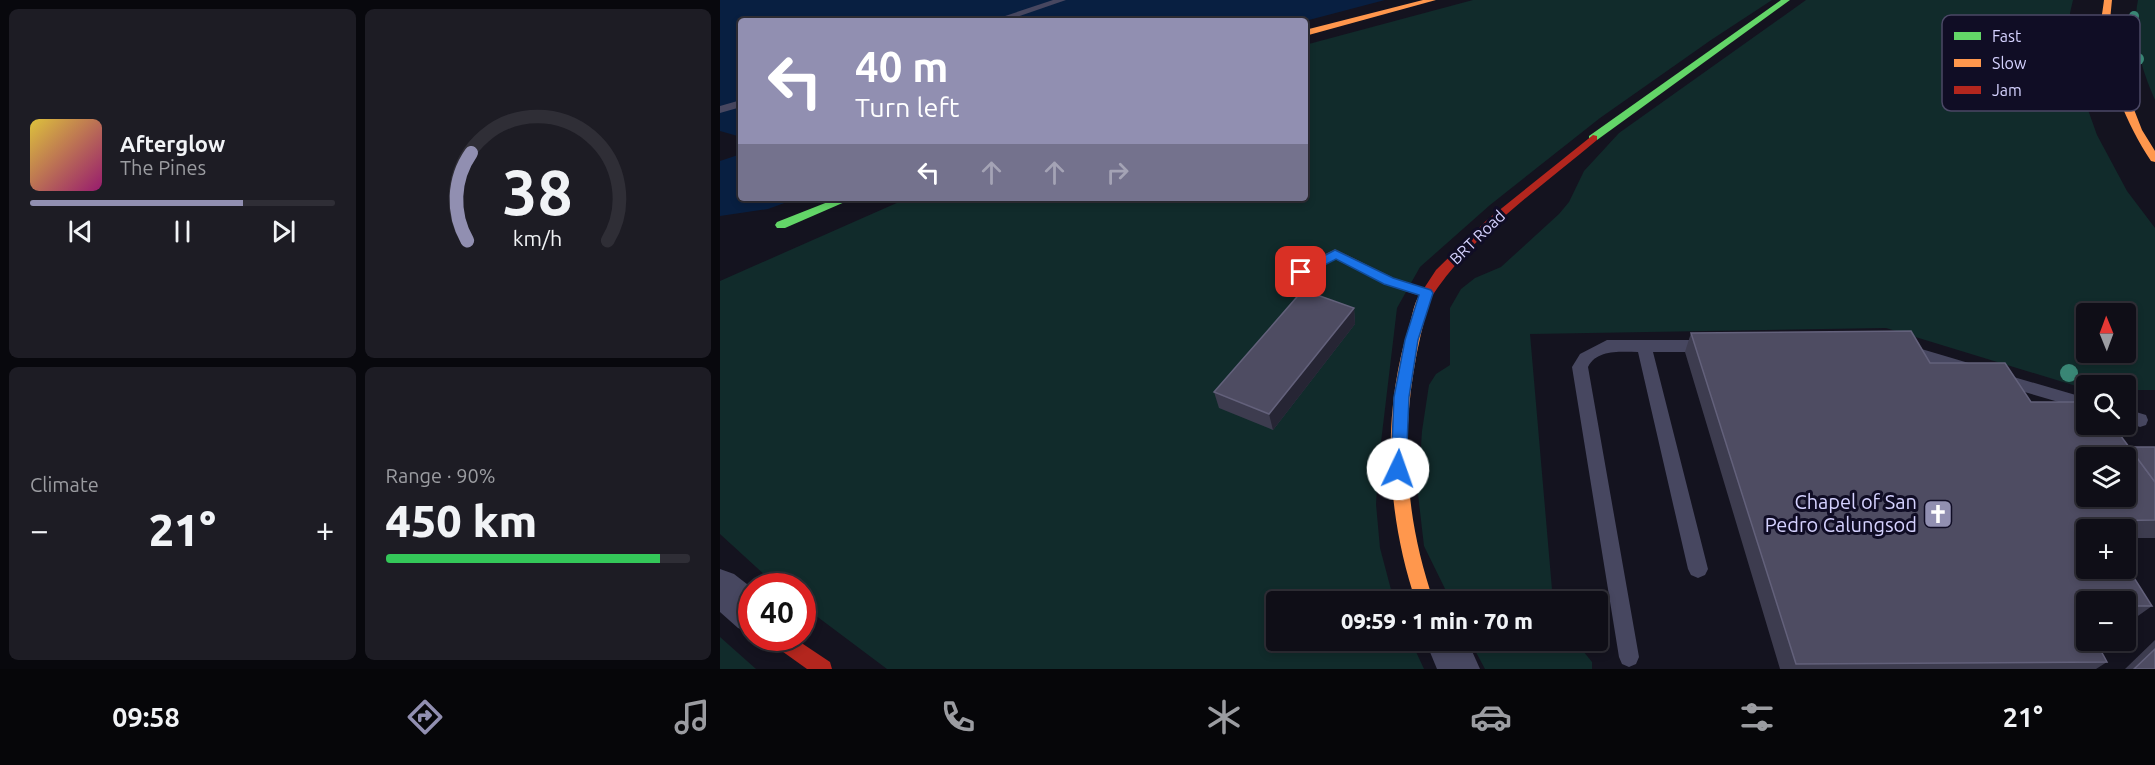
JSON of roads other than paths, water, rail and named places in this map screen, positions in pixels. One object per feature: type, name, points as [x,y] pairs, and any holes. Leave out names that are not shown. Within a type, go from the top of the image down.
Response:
[{"type":"street","points":[[1308,32],[1432,0]]},
{"type":"street","name":"BRT Road","points":[[1422,591],[1402,529],[1398,469],[1402,397],[1412,340],[1426,293],[1449,263],[1497,216],[1546,174],[1691,66],[1786,0]]},
{"type":"street","points":[[2106,15],[2108,0]]},
{"type":"street","points":[[2130,111],[2138,130],[2155,159]]},
{"type":"street","points":[[781,225],[841,201]]},
{"type":"street","points":[[720,587],[738,602]]},
{"type":"street","points":[[797,651],[823,669]]},
{"type":"street","points":[[1450,651],[1459,669]]},
{"type":"lane","points":[[1005,18],[1062,0]]},
{"type":"lane","points":[[720,110],[738,104]]},
{"type":"lane","points":[[1283,281],[1335,254],[1389,281],[1426,293]]},
{"type":"lane","points":[[1888,345],[2076,401]]},
{"type":"lane","points":[[1629,657],[1580,367],[1585,358],[1607,346],[1725,346]]},
{"type":"lane","points":[[1644,346],[1698,569]]},
{"type":"water","points":[[720,0],[1385,0],[1308,20],[1308,18],[738,18],[738,136],[720,131]]},
{"type":"water","points":[[738,155],[738,201],[790,201],[768,209],[720,216],[720,161]]},
{"type":"place","name":"Chapel of San Pedro Calungsod","points":[[1938,514]]}]
